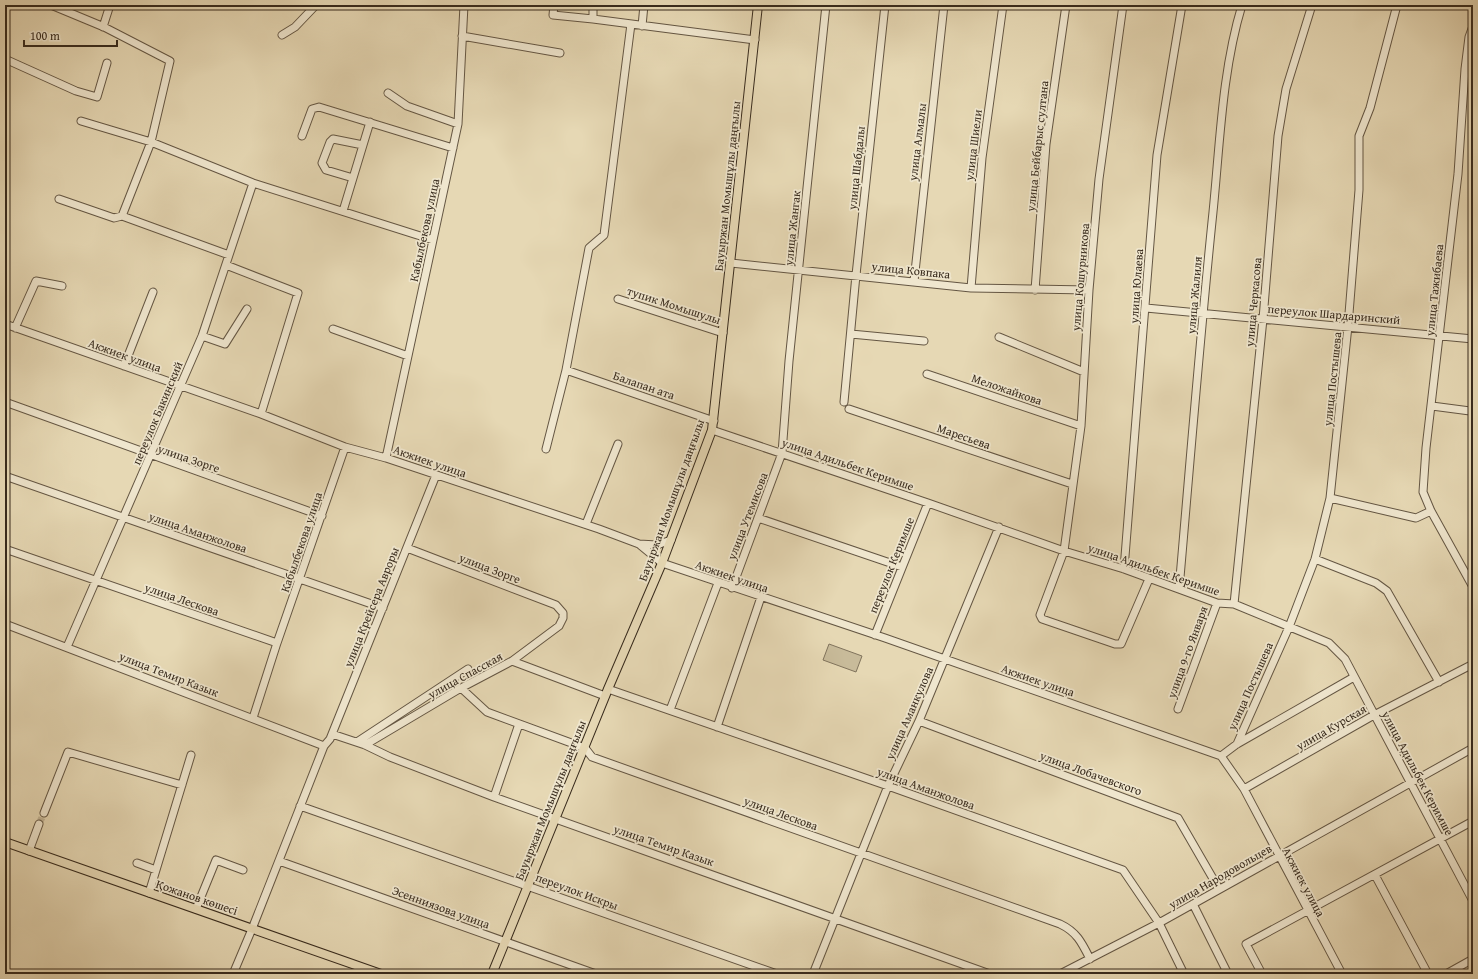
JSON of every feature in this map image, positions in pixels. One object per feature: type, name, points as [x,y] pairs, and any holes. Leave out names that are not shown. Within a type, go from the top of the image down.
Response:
[{"type":"main road","name":"Бауыржан Момышұлы даңғылы","points":[[492,974],[607,692],[672,540],[712,430],[758,5]]},
{"type":"main road","name":"Қожанов көшесі","points":[[5,842],[381,974]]},
{"type":"street","points":[[51,5],[103,27],[170,61],[151,142],[122,216]]},
{"type":"street","points":[[103,27],[110,5]]},
{"type":"street","points":[[282,35],[295,27],[316,5]]},
{"type":"street","name":"Кабылбекова улица","points":[[386,458],[458,124],[464,5]]},
{"type":"street","points":[[554,5],[553,15],[755,40]]},
{"type":"street","points":[[593,5],[593,19]]},
{"type":"street","points":[[642,26],[644,5]]},
{"type":"street","name":"улица Жангак","points":[[782,453],[789,361],[826,5]]},
{"type":"street","name":"улица Шабдалы","points":[[844,402],[885,5]]},
{"type":"street","name":"улица Алмалы","points":[[914,281],[944,5]]},
{"type":"street","name":"улица Шиели","points":[[971,288],[982,158],[1003,5]]},
{"type":"street","name":"улица Бейбарыс султана","points":[[1035,290],[1047,137],[1066,5]]},
{"type":"street","name":"улица Кошурникова","points":[[1123,5],[1099,179],[1089,290],[1081,426],[1064,551],[1040,615],[1042,618],[1115,644],[1121,644],[1149,579]]},
{"type":"street","name":"улица Юлаева","points":[[1124,569],[1157,155],[1182,5]]},
{"type":"street","name":"улица Жалиля","points":[[1179,589],[1228,64],[1242,5]]},
{"type":"street","name":"улица Черкасова","points":[[1234,604],[1263,319],[1278,136],[1286,89],[1312,5]]},
{"type":"street","name":"улица Постышева","points":[[1237,744],[1289,627],[1315,559],[1330,498],[1348,326],[1359,190],[1359,136],[1370,108],[1397,5]]},
{"type":"street","points":[[546,449],[566,370],[589,248],[604,235],[631,24]]},
{"type":"street","name":"улица Тажибаева","points":[[1473,26],[1469,37],[1465,69],[1458,174],[1426,448],[1423,492],[1431,511],[1473,586]]},
{"type":"street","points":[[462,36],[560,53]]},
{"type":"street","points":[[5,59],[76,91],[97,97],[107,63]]},
{"type":"street","points":[[1465,69],[1473,71]]},
{"type":"street","points":[[388,93],[407,106],[458,124]]},
{"type":"street","points":[[302,136],[312,109],[319,107],[453,148]]},
{"type":"street","points":[[80,121],[151,142],[254,183],[433,240]]},
{"type":"street","points":[[343,211],[370,122]]},
{"type":"street","points":[[353,178],[326,170],[322,163],[330,142],[333,139],[363,145]]},
{"type":"street","name":"переулок Бакинский","points":[[67,647],[202,336],[254,183]]},
{"type":"street","points":[[59,199],[114,218],[122,216],[229,255]]},
{"type":"street","name":"улица Ковпака","points":[[731,263],[971,288],[1089,290]]},
{"type":"street","points":[[226,265],[298,293],[261,414]]},
{"type":"street","points":[[15,328],[36,281],[62,286]]},
{"type":"street","points":[[124,366],[153,292]]},
{"type":"street","name":"тупик Момышулы","points":[[618,298],[723,333]]},
{"type":"street","name":"переулок Шардаринский","points":[[1146,308],[1473,338]]},
{"type":"street","points":[[202,336],[226,344],[247,309]]},
{"type":"street","name":"Акжиек улица","points":[[5,324],[261,414],[345,447],[386,458],[586,524],[639,544],[662,563],[732,588],[875,635],[1221,756],[1244,789],[1307,912],[1342,974]]},
{"type":"street","points":[[333,329],[408,356]]},
{"type":"street","points":[[851,334],[924,341]]},
{"type":"street","points":[[999,337],[1084,372]]},
{"type":"street","name":"Балапан ата","points":[[566,370],[714,421]]},
{"type":"street","name":"Меложайкова","points":[[927,374],[1081,426]]},
{"type":"street","name":"улица Зорге","points":[[5,402],[322,516]]},
{"type":"street","points":[[1432,406],[1470,411],[1473,414]]},
{"type":"street","name":"Маресьева","points":[[849,409],[1072,484]]},
{"type":"street","name":"улица Адильбек Керимше","points":[[712,430],[928,502],[1064,551],[1124,569],[1217,603],[1234,604],[1329,643],[1345,659],[1473,901]]},
{"type":"street","points":[[586,524],[618,444]]},
{"type":"street","name":"Кабылбекова улица","points":[[277,643],[345,447]]},
{"type":"street","name":"улица Утемисова","points":[[732,588],[782,453]]},
{"type":"street","name":"улица Крейсера Авроры","points":[[252,929],[324,746],[332,734],[436,475]]},
{"type":"street","name":"улица Аманжолова","points":[[5,476],[383,608]]},
{"type":"street","points":[[1330,498],[1416,518],[1431,511]]},
{"type":"street","name":"переулок Керимше","points":[[875,635],[928,502]]},
{"type":"street","points":[[758,518],[902,568]]},
{"type":"street","name":"улица Аманкулова","points":[[813,974],[888,786],[918,721],[999,527]]},
{"type":"street","points":[[639,544],[657,545],[672,540]]},
{"type":"street","name":"улица Зорге","points":[[407,548],[556,605],[563,613]]},
{"type":"street","name":"улица Лескова","points":[[5,549],[277,643]]},
{"type":"street","points":[[1315,559],[1376,583],[1387,591],[1439,682]]},
{"type":"street","points":[[670,710],[718,583]]},
{"type":"street","points":[[717,727],[760,597]]},
{"type":"street","name":"улица 9-го Января","points":[[1178,709],[1217,603]]},
{"type":"street","name":"улица Спасская","points":[[365,745],[461,688],[512,661],[559,626],[563,618],[563,613]]},
{"type":"street","name":"улица Темир Казык","points":[[5,624],[324,746]]},
{"type":"street","points":[[253,718],[277,643]]},
{"type":"street","name":"улица Аманжолова","points":[[512,661],[607,692],[670,710],[1123,870],[1158,923],[1184,974]]},
{"type":"street","name":"улица Курская","points":[[1244,789],[1374,715],[1473,664]]},
{"type":"street","points":[[357,742],[468,669]]},
{"type":"street","points":[[1221,756],[1237,744],[1354,677]]},
{"type":"street","name":"улица Лескова","points":[[461,688],[487,712],[585,748],[592,757],[860,854],[1060,924],[1078,936],[1090,959]]},
{"type":"street","name":"улица Лобачевского","points":[[918,721],[1178,818],[1219,890]]},
{"type":"street","points":[[494,797],[519,724]]},
{"type":"street","name":"улица Темир Казык","points":[[332,734],[365,745],[390,757],[494,797],[990,974]]},
{"type":"street","name":"улица Народовольцев","points":[[1060,974],[1219,890],[1278,855],[1473,748]]},
{"type":"street","points":[[44,813],[68,752],[182,784]]},
{"type":"street","points":[[149,893],[191,755]]},
{"type":"street","name":"переулок Искры","points":[[300,806],[529,885],[777,974]]},
{"type":"street","points":[[1262,974],[1246,944],[1441,840],[1473,821]]},
{"type":"street","points":[[29,851],[39,824]]},
{"type":"street","points":[[196,909],[216,860],[243,870]]},
{"type":"street","name":"Эсенниязова улица","points":[[279,861],[596,974]]},
{"type":"street","points":[[137,863],[156,870]]},
{"type":"street","points":[[1375,875],[1428,974]]},
{"type":"street","points":[[1193,904],[1228,974]]},
{"type":"street","points":[[233,974],[252,929]]},
{"type":"street","points":[[1446,974],[1473,959]]},
{"type":"shaded area","points":[[829,644],[862,656],[856,672],[823,660]]},
{"type":"tunnel","points":[[39,824],[44,813]]}]
